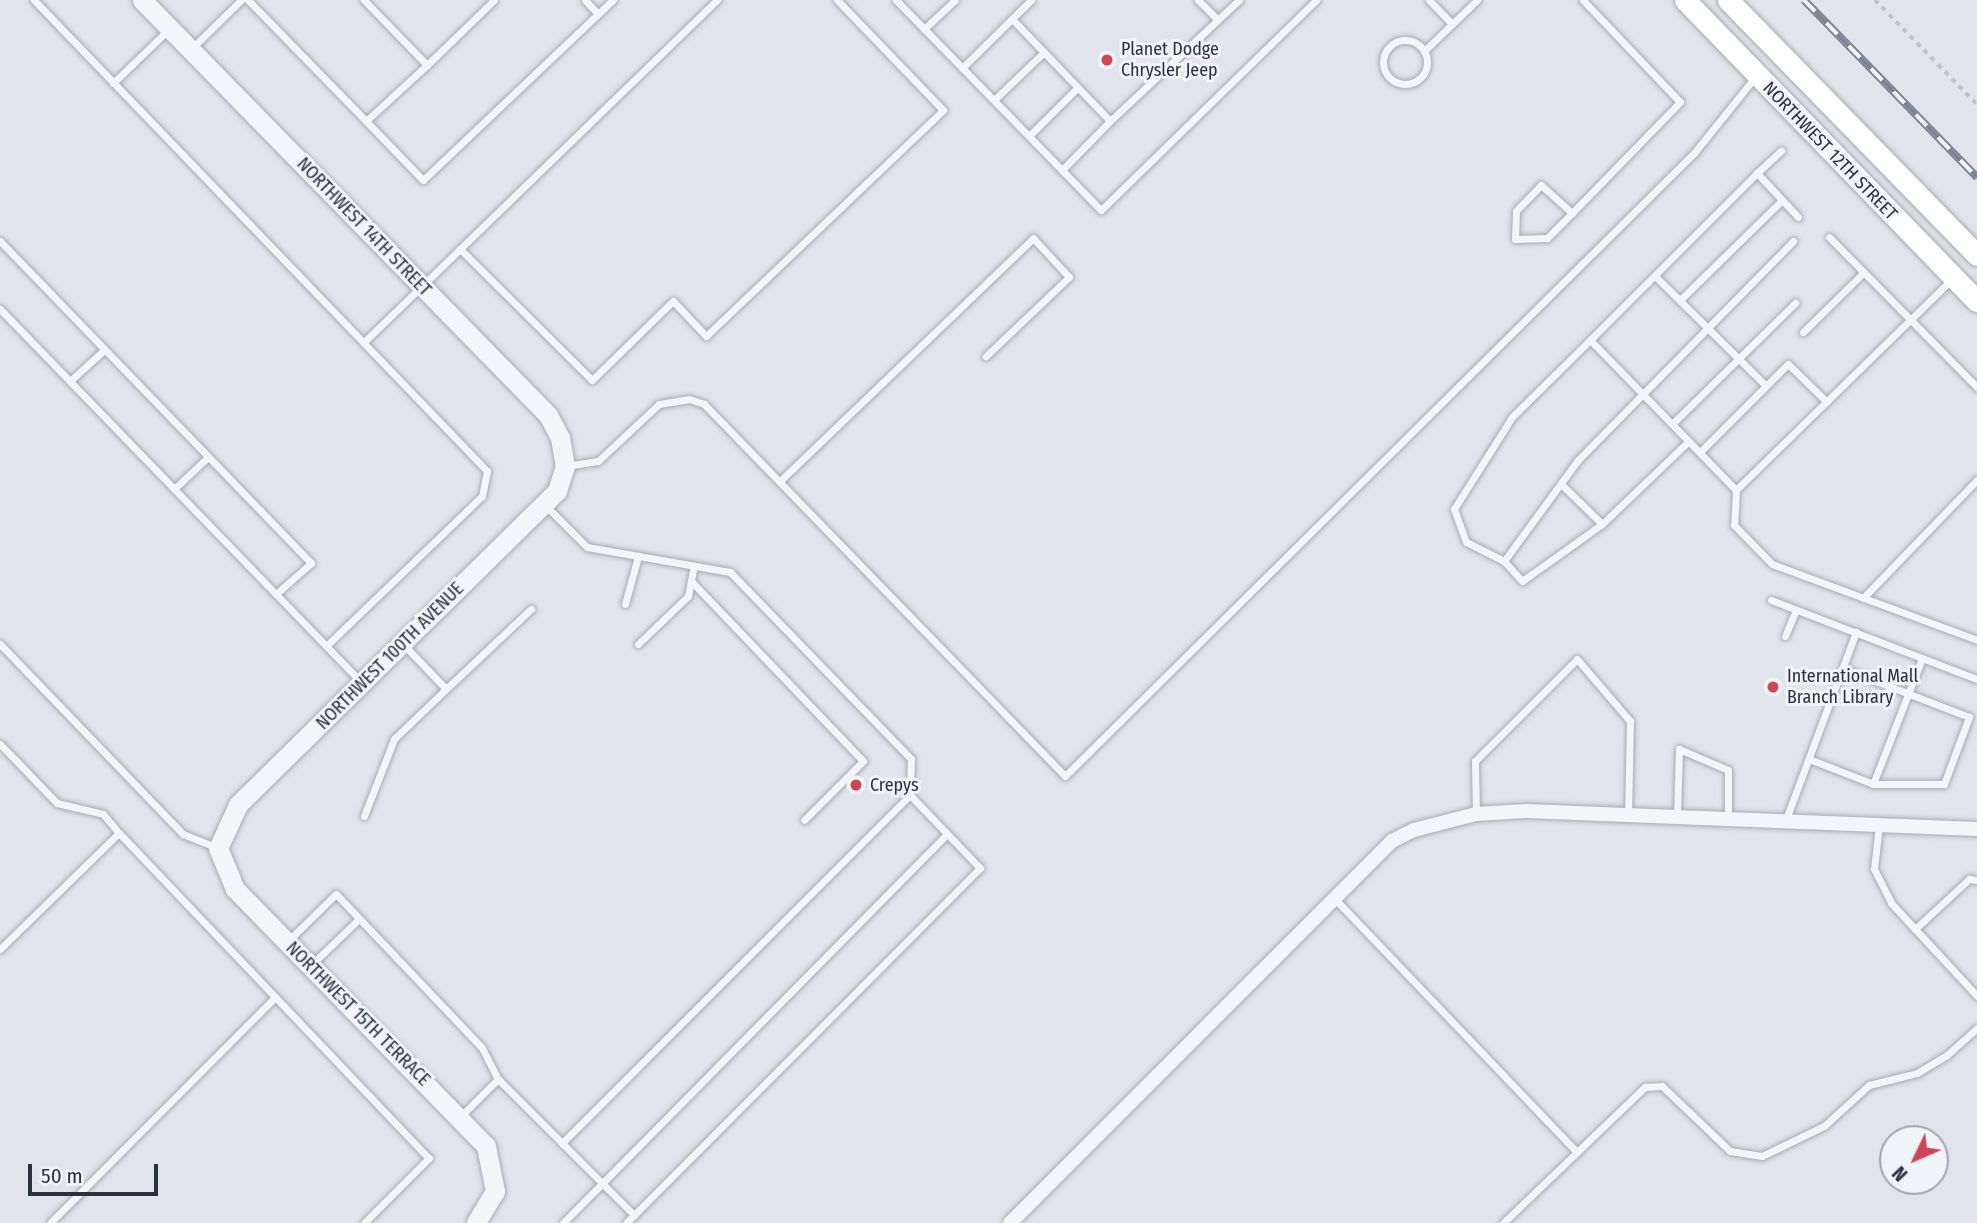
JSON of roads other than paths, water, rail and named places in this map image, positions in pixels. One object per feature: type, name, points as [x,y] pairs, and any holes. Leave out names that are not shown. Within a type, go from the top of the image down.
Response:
[{"type":"main road","name":"NORTHWEST 12TH STREET","points":[[1685,0],[1977,300]]},
{"type":"main road","name":"NORTHWEST 12TH STREET","points":[[1728,0],[1977,255]]},
{"type":"street","name":"NORTHWEST 14TH STREET","points":[[142,0],[548,415],[565,466]]},
{"type":"street","name":"NORTHWEST 100TH AVENUE","points":[[218,848],[229,815],[544,504],[564,479],[565,466]]},
{"type":"street","points":[[1010,1223],[1392,841],[1476,814],[1628,814],[1879,822],[1977,829]]},
{"type":"street","name":"NORTHWEST 15TH TERRACE","points":[[218,848],[228,880],[486,1146],[496,1181],[476,1223]]},
{"type":"lane","points":[[34,0],[477,458],[489,481],[482,496],[326,646]]},
{"type":"lane","points":[[191,49],[241,0]]},
{"type":"lane","points":[[248,0],[424,180],[613,0]]},
{"type":"lane","points":[[364,0],[426,65]]},
{"type":"lane","points":[[366,121],[494,0]]},
{"type":"lane","points":[[585,0],[598,14]]},
{"type":"lane","points":[[364,342],[718,0]]},
{"type":"lane","points":[[460,249],[592,380],[673,301],[706,336],[943,110],[837,0]]},
{"type":"lane","points":[[896,0],[1101,210],[1316,0]]},
{"type":"lane","points":[[925,29],[954,0]]},
{"type":"lane","points":[[962,68],[1031,0]]},
{"type":"lane","points":[[1198,0],[1217,20]]},
{"type":"lane","points":[[1062,170],[1110,121],[1240,0]]},
{"type":"lane","points":[[1429,0],[1452,24]]},
{"type":"lane","points":[[1424,51],[1412,42],[1390,46],[1383,59],[1386,74],[1398,83],[1413,83],[1424,73],[1424,51],[1477,0]]},
{"type":"lane","points":[[1572,213],[1541,185],[1516,211],[1515,239],[1546,238],[1572,213],[1681,103],[1583,0]]},
{"type":"lane","points":[[1012,19],[1110,121]]},
{"type":"lane","points":[[113,83],[170,28]]},
{"type":"lane","points":[[994,100],[1044,52]]},
{"type":"lane","points":[[565,466],[598,461],[659,404],[689,399],[704,404],[1065,776],[1694,153],[1757,75]]},
{"type":"lane","points":[[1028,136],[1078,87]]},
{"type":"lane","points":[[1689,441],[1602,524],[1522,581],[1504,561],[1466,542],[1454,509],[1512,418],[1781,150]]},
{"type":"lane","points":[[1757,173],[1798,217]]},
{"type":"lane","points":[[1680,300],[1782,200]]},
{"type":"lane","points":[[1829,237],[1977,387]]},
{"type":"lane","points":[[780,481],[1033,238],[1069,277],[986,356]]},
{"type":"lane","points":[[0,241],[311,563],[276,594]]},
{"type":"lane","points":[[1504,561],[1561,484],[1643,394],[1793,242]]},
{"type":"lane","points":[[1803,332],[1863,273]]},
{"type":"lane","points":[[1654,275],[1766,386]]},
{"type":"lane","points":[[1954,277],[1736,490],[1734,525],[1772,564],[1977,640]]},
{"type":"lane","points":[[1672,424],[1795,303]]},
{"type":"lane","points":[[0,309],[362,683]]},
{"type":"lane","points":[[1590,340],[1736,490]]},
{"type":"lane","points":[[70,382],[105,349]]},
{"type":"lane","points":[[1700,452],[1788,364],[1827,402]]},
{"type":"lane","points":[[174,489],[208,457]]},
{"type":"lane","points":[[1863,598],[1977,480]]},
{"type":"lane","points":[[1561,484],[1602,524]]},
{"type":"lane","points":[[544,504],[587,547],[730,572],[911,759],[910,795],[562,1143]]},
{"type":"lane","points":[[625,604],[638,556]]},
{"type":"lane","points":[[638,644],[688,596],[694,566]]},
{"type":"lane","points":[[691,581],[863,761],[804,820]]},
{"type":"lane","points":[[1771,600],[1977,679]]},
{"type":"lane","points":[[364,816],[394,739],[531,609]]},
{"type":"lane","points":[[1786,636],[1796,610]]},
{"type":"lane","points":[[1786,819],[1856,632]]},
{"type":"lane","points":[[402,643],[446,690]]},
{"type":"lane","points":[[0,644],[183,834],[218,848]]},
{"type":"lane","points":[[1873,783],[1922,658]]},
{"type":"lane","points":[[1476,814],[1475,761],[1577,659],[1630,721],[1628,814]]},
{"type":"lane","points":[[1809,758],[1873,783],[1944,784],[1969,717],[1842,668]]},
{"type":"lane","points":[[0,744],[57,803],[103,814],[429,1158],[364,1223]]},
{"type":"lane","points":[[1677,816],[1679,749],[1728,770],[1728,817]]},
{"type":"lane","points":[[626,1223],[980,868],[910,795]]},
{"type":"lane","points":[[1879,822],[1874,869],[1891,903],[1977,996]]},
{"type":"lane","points":[[0,949],[119,833]]},
{"type":"lane","points":[[564,1223],[947,834]]},
{"type":"lane","points":[[1915,929],[1969,878],[1977,880]]},
{"type":"lane","points":[[287,942],[336,894],[482,1048],[498,1079],[634,1215]]},
{"type":"lane","points":[[1335,899],[1577,1152]]},
{"type":"lane","points":[[311,966],[359,919]]},
{"type":"lane","points":[[50,1223],[275,997]]},
{"type":"lane","points":[[1503,1223],[1645,1087],[1662,1086],[1730,1151],[1762,1156],[1824,1126],[1869,1084],[1917,1073],[1947,1055],[1977,1028]]},
{"type":"lane","points":[[460,1117],[498,1079]]},
{"type":"railway","points":[[1804,0],[1977,177]]},
{"type":"place","name":"Planet Dodge Chrysler Jeep","points":[[1107,60]]},
{"type":"place","name":"International Mall Branch Library","points":[[1773,687]]},
{"type":"place","name":"Crepys","points":[[856,785]]}]
